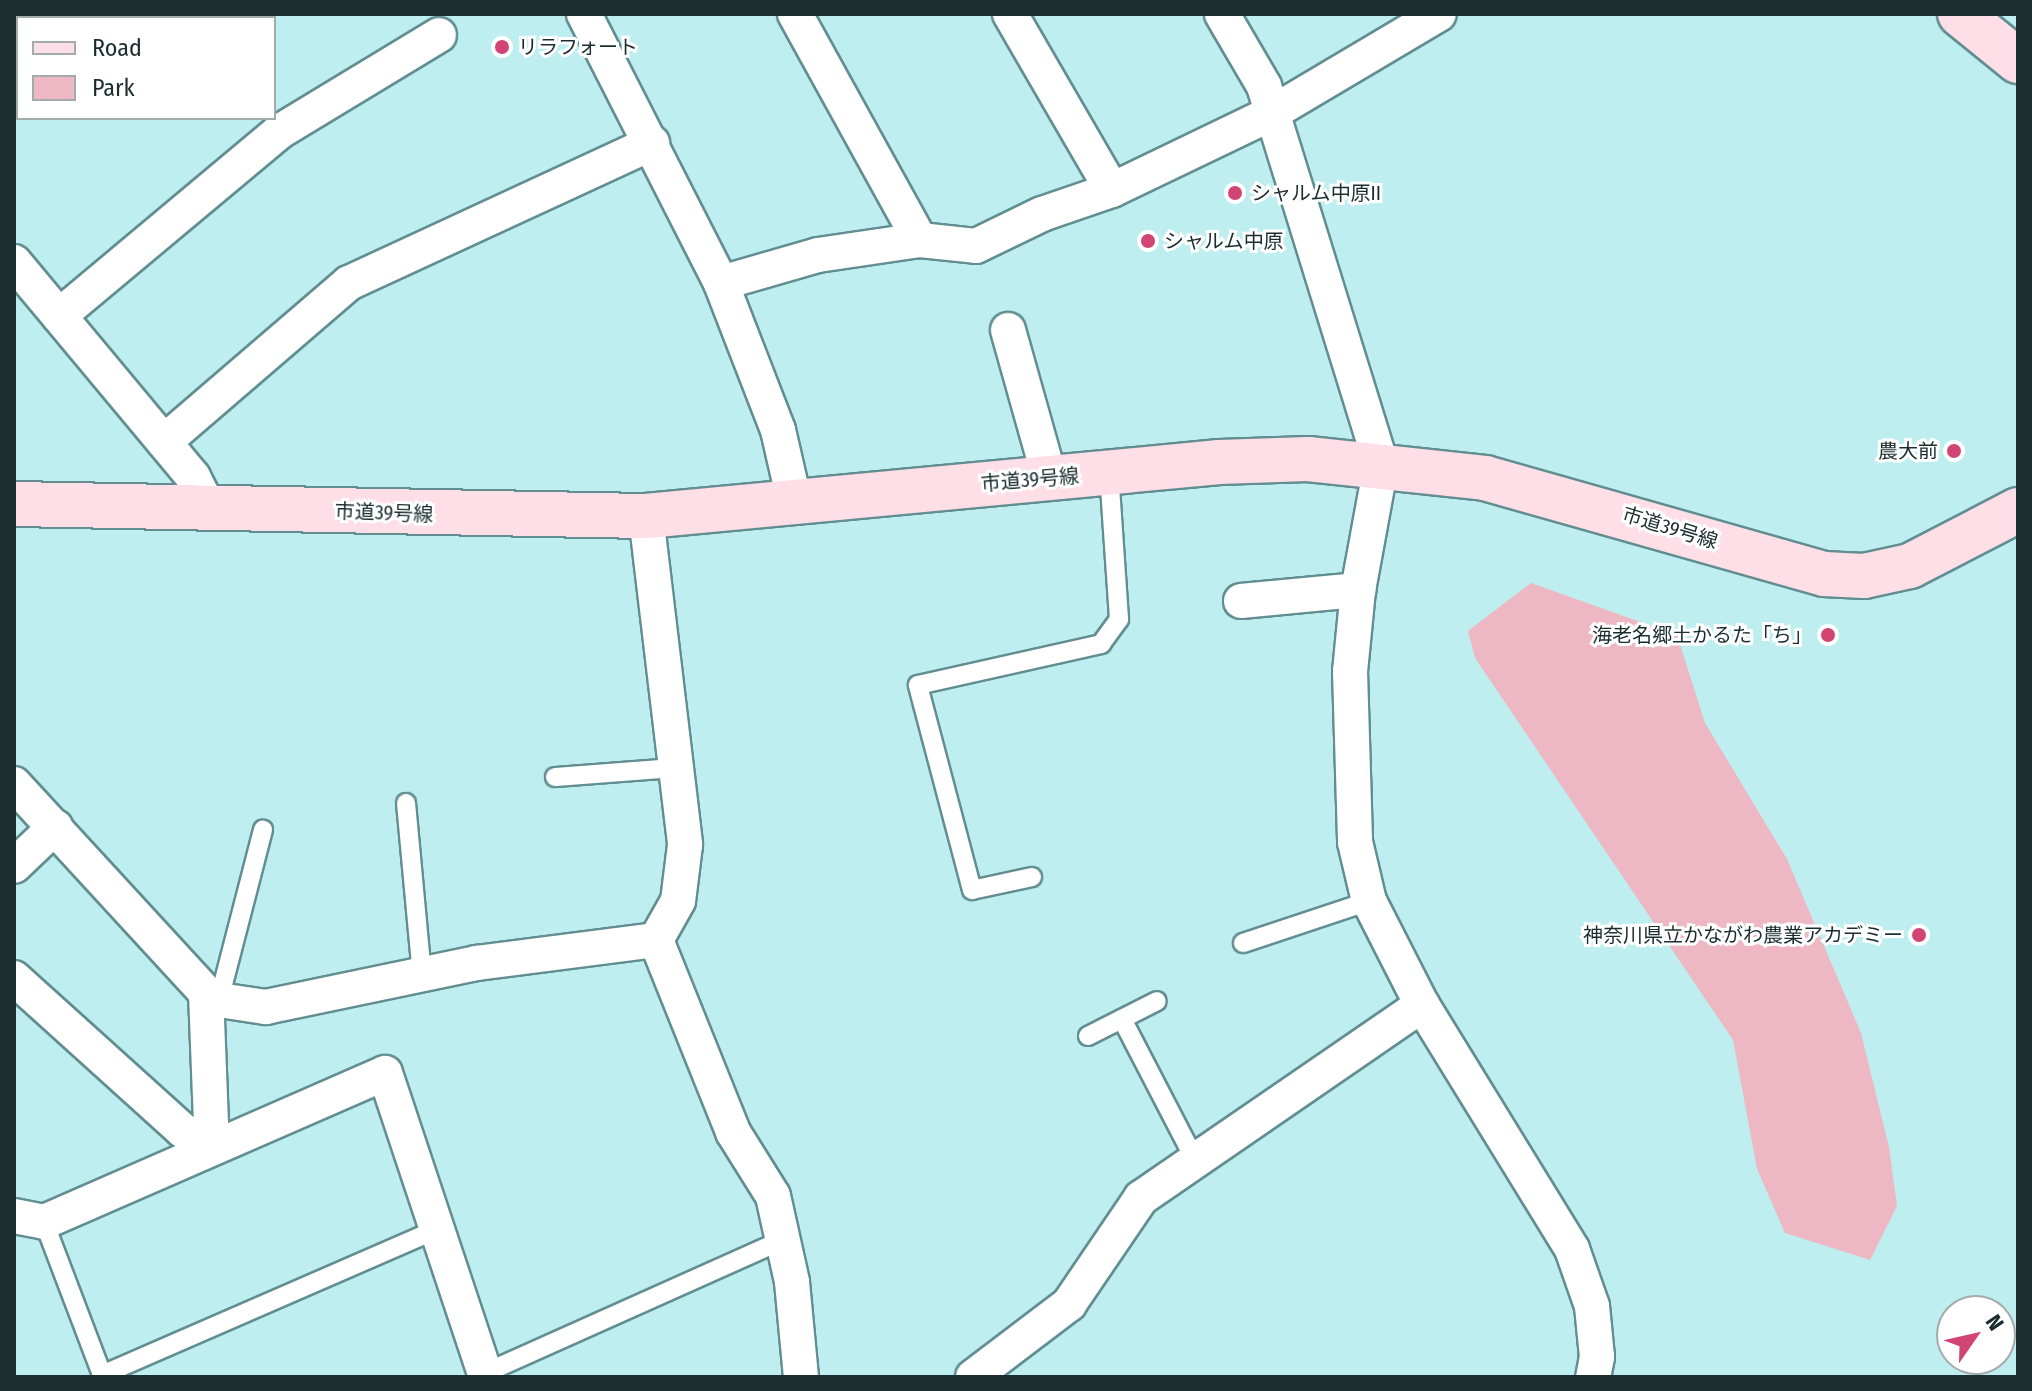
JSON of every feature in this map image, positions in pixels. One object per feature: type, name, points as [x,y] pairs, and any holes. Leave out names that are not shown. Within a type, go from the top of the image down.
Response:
[{"type":"street","points":[[584,14],[721,283],[778,430],[794,500]]},
{"type":"street","points":[[795,14],[920,240]]},
{"type":"street","points":[[1010,14],[1112,190]]},
{"type":"street","points":[[1222,14],[1264,86],[1381,465],[1358,590],[1350,671],[1355,827],[1369,901],[1422,1005],[1572,1249],[1592,1306],[1597,1357],[1593,1377]]},
{"type":"street","points":[[721,283],[818,255],[920,240],[976,246],[1042,214],[1112,190],[1272,113],[1439,14]]},
{"type":"street","points":[[1960,14],[2018,61]]},
{"type":"street","points":[[59,316],[277,125],[439,35]]},
{"type":"street","points":[[164,442],[349,283],[652,143]]},
{"type":"street","points":[[14,262],[193,477],[208,507]]},
{"type":"street","points":[[1008,330],[1050,479]]},
{"type":"street","name":"市道39号線","points":[[14,504],[646,516],[794,500],[1293,460],[1381,465],[1485,478],[1842,576],[1910,566],[2018,510]]},
{"type":"street","points":[[646,516],[685,845],[678,901],[656,940]]},
{"type":"street","points":[[1241,601],[1358,590]]},
{"type":"street","points":[[14,784],[212,996],[266,1007],[422,974],[656,940]]},
{"type":"street","points":[[14,866],[55,827]]},
{"type":"street","points":[[656,940],[733,1132],[773,1196],[783,1240],[801,1377]]},
{"type":"street","points":[[14,978],[182,1130],[212,1146]]},
{"type":"street","points":[[212,996],[212,1146]]},
{"type":"street","points":[[973,1377],[1069,1304],[1141,1198],[1422,1005]]},
{"type":"street","points":[[29,1219],[385,1073],[486,1375]]},
{"type":"lane","points":[[1032,877],[972,890],[918,685],[1101,644],[1119,619],[1109,473]]},
{"type":"lane","points":[[555,777],[675,768]]},
{"type":"lane","points":[[406,803],[422,974]]},
{"type":"lane","points":[[212,996],[263,830]]},
{"type":"lane","points":[[1243,943],[1369,901]]},
{"type":"lane","points":[[1088,1036],[1157,1001]]},
{"type":"lane","points":[[1122,1019],[1195,1160]]},
{"type":"lane","points":[[29,1219],[102,1375],[436,1230]]},
{"type":"lane","points":[[486,1375],[783,1240]]},
{"type":"green space","points":[[1531,583],[1677,635],[1705,723],[1787,859],[1861,1033],[1889,1147],[1897,1206],[1870,1260],[1785,1233],[1757,1169],[1733,1040],[1475,658],[1468,631]]},
{"type":"place","name":"リラフォート","points":[[502,47]]},
{"type":"place","name":"シャルム中原II","points":[[1235,193]]},
{"type":"place","name":"シャルム中原","points":[[1148,241]]},
{"type":"place","name":"農大前","points":[[1954,451]]},
{"type":"place","name":"海老名郷土かるた「ち」","points":[[1828,635]]},
{"type":"place","name":"神奈川県立かながわ農業アカデミー","points":[[1919,935]]}]
